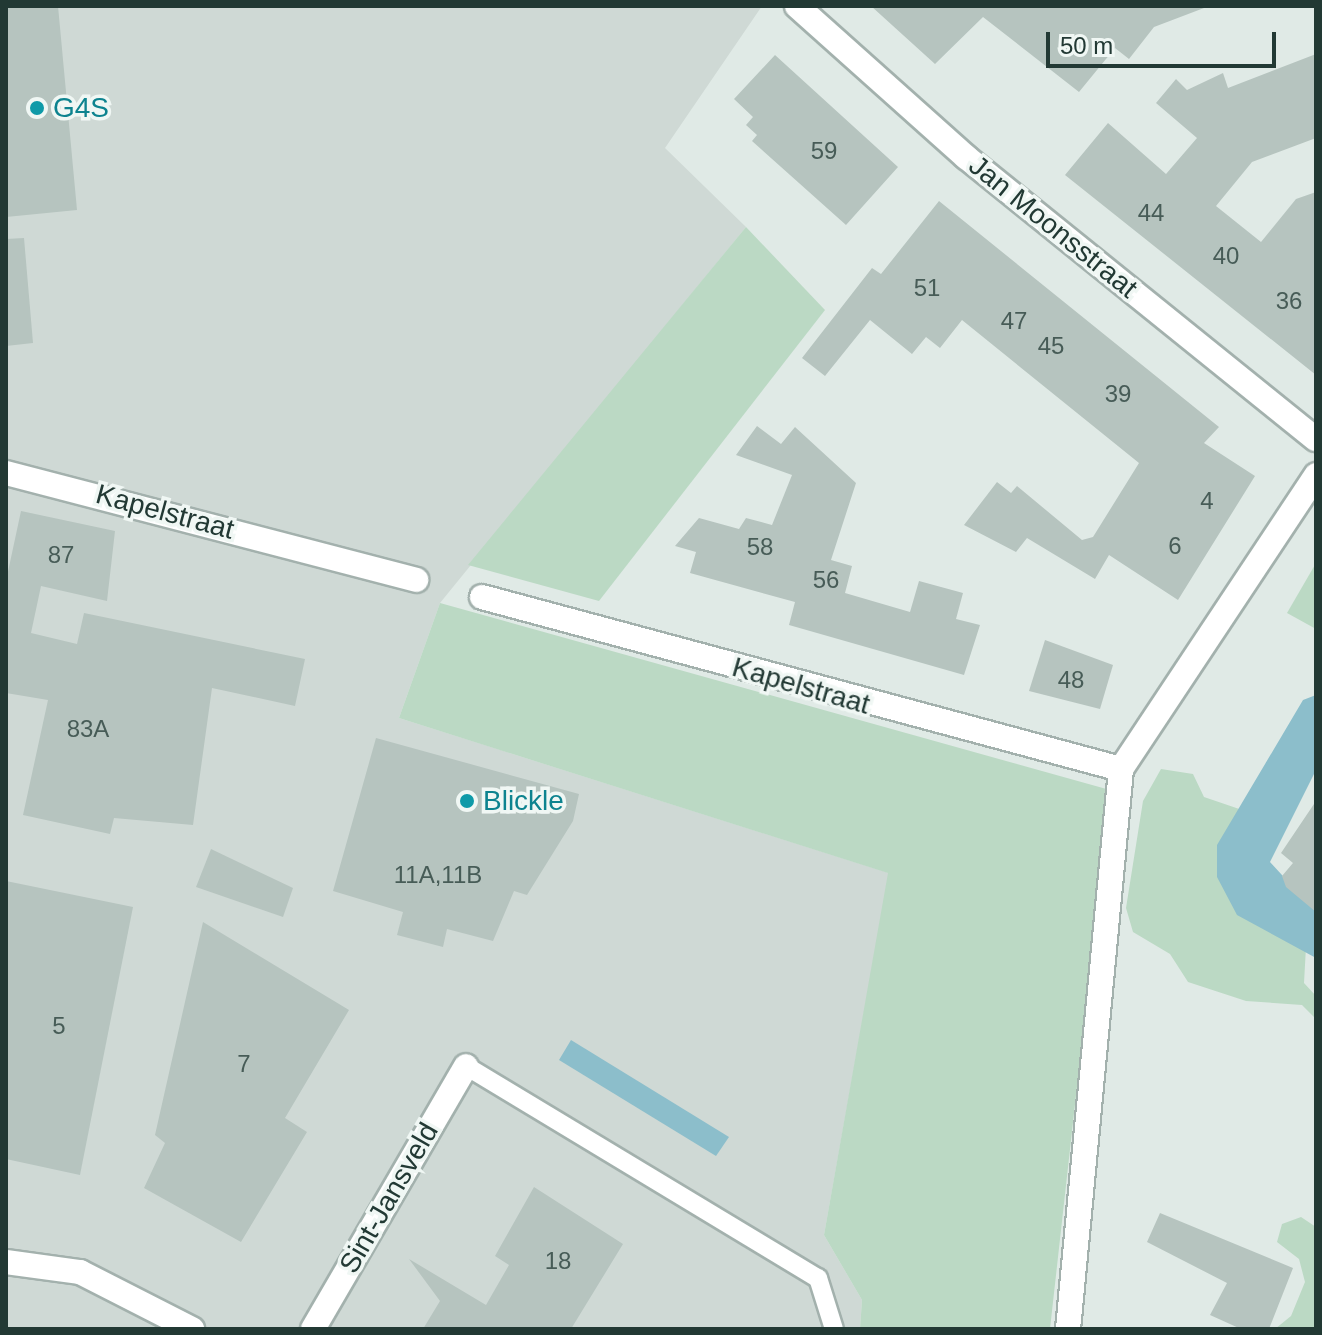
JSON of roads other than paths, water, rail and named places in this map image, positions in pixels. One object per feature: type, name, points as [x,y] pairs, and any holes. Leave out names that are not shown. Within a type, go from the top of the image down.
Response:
[{"type":"street","name":"Jan Moonsstraat","points":[[797,6],[966,157],[1316,439]]},
{"type":"street","name":"Kapelstraat","points":[[6,473],[416,580]]},
{"type":"street","points":[[1068,1329],[1121,769],[1316,475]]},
{"type":"street","name":"Kapelstraat","points":[[482,597],[1121,769]]},
{"type":"street","name":"Sint-Jansveld","points":[[313,1329],[466,1066]]},
{"type":"street","points":[[6,1262],[80,1272],[192,1329]]},
{"type":"lane","points":[[466,1066],[818,1278],[834,1329]]},
{"type":"water","points":[[1316,695],[1316,770],[1270,862],[1316,912],[1316,958],[1237,915],[1217,877],[1217,845],[1303,700]]},
{"type":"water","points":[[571,1040],[729,1137],[716,1156],[559,1060]]},
{"type":"place","name":"G4S","points":[[37,108]]},
{"type":"place","name":"Blickle","points":[[467,801]]}]
